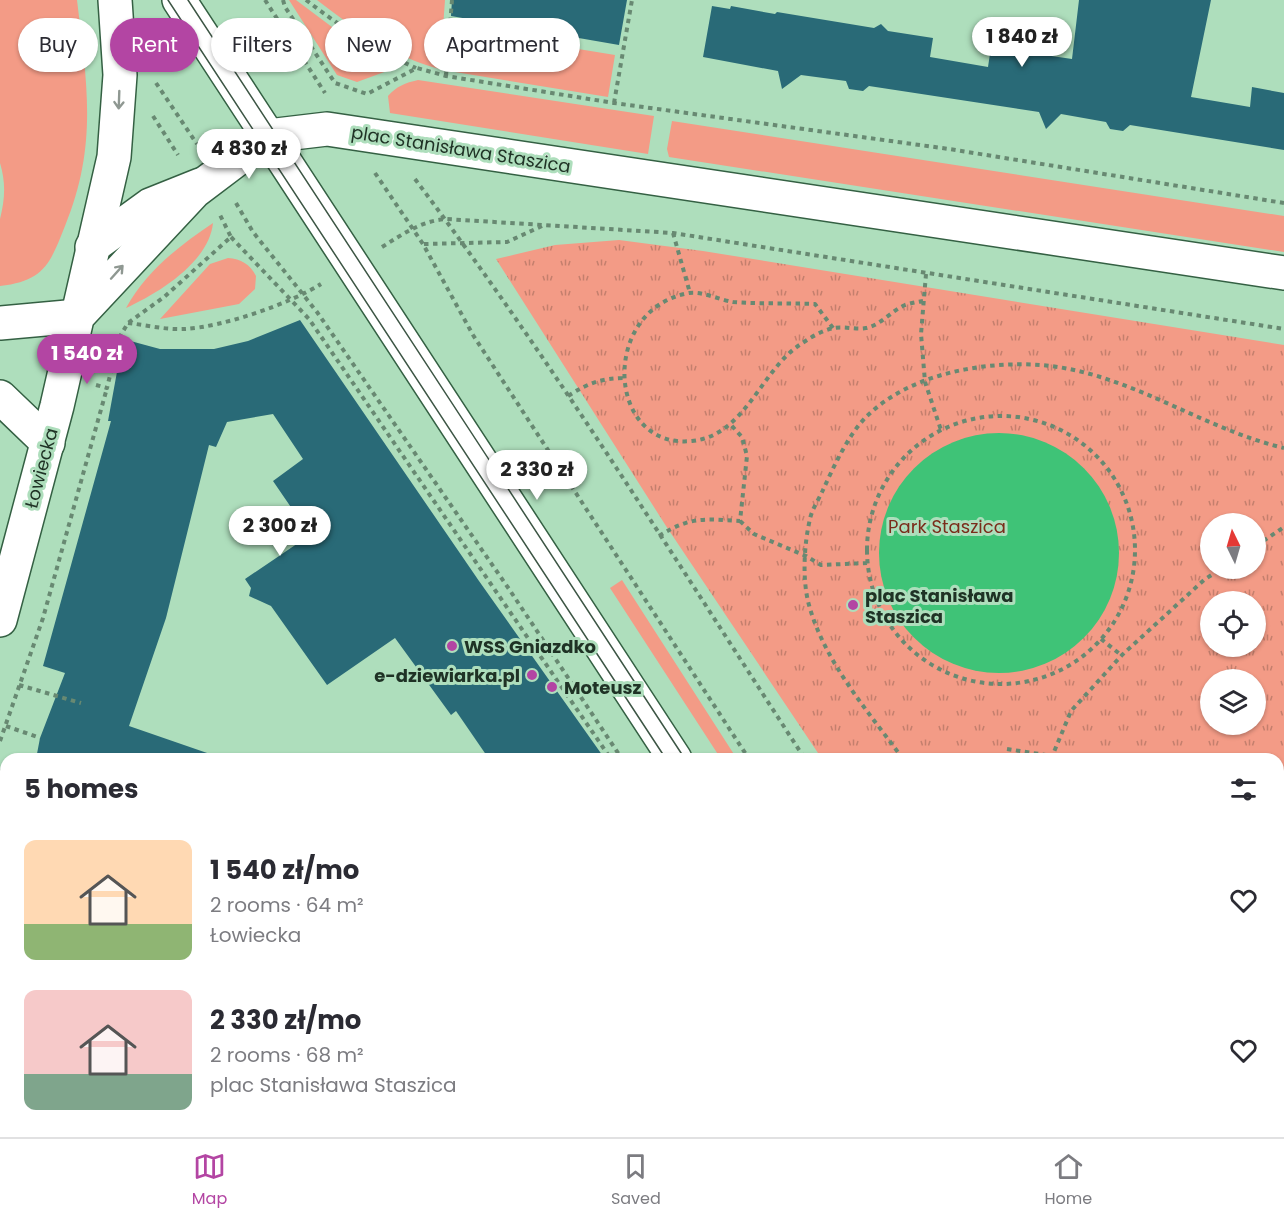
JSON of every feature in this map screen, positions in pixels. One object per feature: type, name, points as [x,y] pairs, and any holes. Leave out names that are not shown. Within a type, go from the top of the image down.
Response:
[{"type":"street","points":[[92,248],[114,157],[119,115],[120,75],[115,0]]},
{"type":"street","points":[[179,0],[671,753]]},
{"type":"street","name":"plac Stanisława Staszica","points":[[268,136],[327,129],[1284,273]]},
{"type":"street","name":"Łowiecka","points":[[78,316],[160,226],[201,185],[268,136]]},
{"type":"street","name":"Łowiecka","points":[[0,620],[48,443],[92,248],[150,205],[201,185]]},
{"type":"street","points":[[0,323],[78,316]]},
{"type":"street","points":[[0,397],[48,443]]},
{"type":"path","points":[[266,0],[325,94]]},
{"type":"path","points":[[283,0],[285,7],[335,83],[367,94],[417,68]]},
{"type":"path","points":[[306,0],[340,26],[389,56],[417,68],[446,76],[614,103],[948,149],[1284,203]]},
{"type":"path","points":[[446,76],[452,0]]},
{"type":"path","points":[[614,103],[632,0]]},
{"type":"path","points":[[150,74],[199,147]]},
{"type":"path","points":[[410,171],[464,242],[568,396],[801,753]]},
{"type":"path","points":[[382,183],[413,227],[473,335],[745,753]]},
{"type":"path","points":[[239,208],[253,231],[304,294],[509,589],[618,753]]},
{"type":"path","points":[[413,227],[430,220],[446,219],[673,233],[1284,329]]},
{"type":"path","points":[[423,244],[507,242],[542,225]]},
{"type":"path","points":[[673,233],[690,293]]},
{"type":"path","points":[[231,237],[309,319],[607,753]]},
{"type":"path","points":[[926,274],[921,334],[925,382],[941,430]]},
{"type":"path","points":[[833,328],[815,304],[731,302],[690,293],[653,309],[634,328],[626,350],[627,400],[644,427],[659,438],[693,441],[731,425],[795,348],[833,328],[866,328],[904,306],[923,301]]},
{"type":"path","points":[[128,323],[184,329],[236,318],[304,294]]},
{"type":"path","points":[[899,753],[846,682],[827,648],[809,604],[805,572],[810,518],[829,476],[867,416],[897,394],[965,368],[1040,365],[1086,372],[1137,390],[1208,424],[1284,448]]},
{"type":"path","points":[[568,396],[603,378],[625,378]]},
{"type":"path","points":[[0,741],[43,618],[107,388]]},
{"type":"path","points":[[1001,416],[1029,419],[1052,426],[1077,439],[1097,457],[1112,476],[1124,498],[1132,524],[1134,568],[1121,613],[1101,639],[1081,657],[1055,672],[1029,680],[999,683],[952,675],[925,660],[905,643],[888,622],[878,603],[867,563],[870,522],[876,500],[891,474],[911,451],[941,430],[972,419],[1001,416]]},
{"type":"path","points":[[731,425],[742,436],[747,456],[740,521]]},
{"type":"path","points":[[659,536],[672,528],[706,518],[740,521],[754,534],[806,556],[821,565],[867,563]]},
{"type":"path","points":[[1266,539],[1284,527]]},
{"type":"path","points":[[1054,753],[1071,711],[1122,655],[1206,579]]},
{"type":"path","points":[[1101,639],[1122,655]]},
{"type":"path","points":[[20,685],[81,703]]},
{"type":"path","points":[[6,726],[40,738]]},
{"type":"path","points":[[1007,749],[1027,753]]},
{"type":"green space","points":[[0,0],[77,0],[79,18],[18,18],[18,72],[85,72],[86,141],[75,197],[55,251],[36,275],[15,284],[0,286],[0,219],[4,191],[0,163]]},
{"type":"green space","points":[[289,0],[296,0],[325,22],[325,56],[313,38],[313,18],[301,18]]},
{"type":"green space","points":[[317,0],[445,0],[444,18],[424,18],[424,64],[412,60],[412,18],[341,18]]},
{"type":"green space","points":[[580,49],[615,55],[608,97],[455,72],[580,72]]},
{"type":"green space","points":[[335,72],[384,72],[357,82],[337,75]]},
{"type":"green space","points":[[418,80],[654,116],[648,154],[390,113],[388,96],[402,85]]},
{"type":"green space","points":[[672,121],[1284,216],[1284,252],[669,157],[667,149]]},
{"type":"green space","points":[[213,223],[202,251],[192,263],[167,285],[126,308],[134,294],[164,260]]},
{"type":"green space","name":"Park Staszica","points":[[619,240],[703,251],[1284,345],[1284,753],[818,753],[666,526],[496,259],[555,245]]},
{"type":"green space","points":[[228,258],[245,263],[256,276],[255,289],[239,304],[160,319],[210,264]]},
{"type":"green space","points":[[622,580],[733,753],[717,753],[610,588]]},
{"type":"shaded area","points":[[999,433],[1034,438],[1045,442],[1065,453],[1084,468],[1099,487],[1110,507],[1114,518],[1119,553],[1114,588],[1110,599],[1099,619],[1084,638],[1065,653],[1045,664],[1034,668],[999,673],[964,668],[953,664],[933,653],[914,638],[899,619],[888,599],[884,588],[879,553],[884,518],[888,507],[899,487],[914,468],[933,453],[953,442],[964,438]]},
{"type":"building","points":[[452,0],[627,0],[619,45],[580,38],[580,18],[463,18],[451,16]]},
{"type":"building","points":[[1079,0],[1211,0],[1191,97],[1250,107],[1252,87],[1284,93],[1284,150],[1130,125],[1123,131],[1110,129],[1106,122],[1061,114],[1046,129],[1039,112],[869,86],[863,91],[849,89],[846,81],[801,75],[782,89],[778,71],[703,57],[712,6],[730,9],[731,6],[874,28],[881,24],[888,31],[933,38],[930,57],[988,67],[991,47],[1072,59]]},
{"type":"building","points":[[300,320],[479,581],[601,753],[485,753],[456,711],[451,715],[395,638],[327,685],[271,606],[249,596],[251,588],[245,579],[310,535],[273,481],[303,459],[273,414],[227,422],[216,447],[209,445],[166,618],[129,726],[207,753],[37,753],[40,738],[65,673],[43,666],[111,421],[108,421],[123,339],[160,349],[214,349],[248,341]]},
{"type":"tram line","points":[[168,0],[662,753]]},
{"type":"tram line","points":[[188,0],[681,753]]},
{"type":"place","name":"plac Stanisława Staszica","points":[[853,605]]},
{"type":"place","name":"WSS Gniazdko","points":[[452,646]]},
{"type":"place","name":"e-dziewiarka.pl","points":[[532,675]]},
{"type":"place","name":"Moteusz","points":[[552,687]]}]
